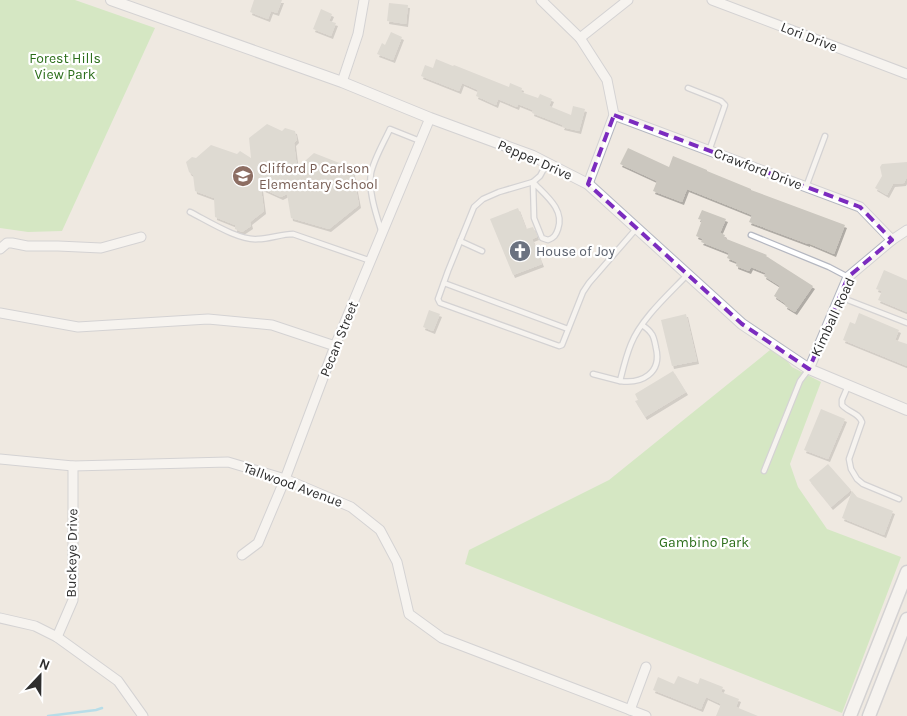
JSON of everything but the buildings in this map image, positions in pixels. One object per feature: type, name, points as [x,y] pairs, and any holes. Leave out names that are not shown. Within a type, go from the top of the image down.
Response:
[{"type":"main road","points":[[850,716],[907,572]]},
{"type":"main road","points":[[869,716],[907,620]]},
{"type":"street","name":"Pepper Drive","points":[[111,0],[342,82],[430,118],[533,156],[588,184],[742,324],[809,369],[907,410]]},
{"type":"street","points":[[342,82],[358,34],[364,0]]},
{"type":"street","points":[[540,0],[580,38],[607,80],[614,115],[588,184]]},
{"type":"street","points":[[580,38],[628,0]]},
{"type":"street","name":"Lori Drive","points":[[712,0],[907,74]]},
{"type":"street","name":"Crawford Drive","points":[[614,115],[860,208],[892,240]]},
{"type":"street","name":"Pecan Street","points":[[242,555],[258,543],[285,479],[335,346],[430,118]]},
{"type":"street","name":"Kimball Road","points":[[809,369],[848,278],[892,240],[907,230]]},
{"type":"street","points":[[0,249],[7,243],[27,246],[101,248],[141,237]]},
{"type":"street","points":[[0,313],[78,327],[208,319],[272,325],[335,346]]},
{"type":"street","name":"Tallwood Avenue","points":[[0,459],[73,466],[228,462],[285,479],[351,507],[380,530],[397,562],[409,614],[442,638],[646,716]]},
{"type":"street","name":"Buckeye Drive","points":[[57,637],[73,600],[73,466]]},
{"type":"street","points":[[0,618],[35,626],[57,637],[118,681],[143,716]]},
{"type":"street","points":[[630,710],[646,667]]},
{"type":"lane","points":[[688,88],[722,101],[725,105],[709,151]]},
{"type":"lane","points":[[382,233],[371,186],[371,175],[374,166],[390,129],[420,142]]},
{"type":"lane","points":[[806,187],[825,136]]},
{"type":"lane","points":[[547,164],[540,176],[533,182],[482,199],[474,207],[438,299],[440,302],[556,346],[562,345],[583,292],[637,228]]},
{"type":"lane","points":[[533,182],[559,211],[559,228],[554,238],[548,240],[542,238],[534,218],[533,182]]},
{"type":"lane","points":[[190,212],[245,238],[258,240],[282,234],[292,234],[370,261]]},
{"type":"lane","points":[[751,235],[829,266],[848,278]]},
{"type":"lane","points":[[460,241],[482,251]]},
{"type":"lane","points":[[620,381],[630,346],[642,325],[688,274]]},
{"type":"lane","points":[[444,283],[568,329]]},
{"type":"lane","points":[[840,297],[907,323]]},
{"type":"lane","points":[[592,374],[620,381],[636,382],[644,379],[656,368],[658,359],[652,334],[642,325]]},
{"type":"lane","points":[[764,471],[800,381],[809,369]]},
{"type":"lane","points":[[848,385],[842,405],[860,416],[862,422],[849,460],[851,469],[863,484],[899,499]]},
{"type":"highlighted area","points":[[614,115],[860,207],[892,240],[848,277],[809,369],[742,324],[588,184]]},
{"type":"green space","name":"Forest Hills View Park","points":[[0,0],[75,0],[155,28],[62,231],[28,232],[0,228]]},
{"type":"green space","name":"Gambino Park","points":[[775,346],[792,367],[821,382],[790,464],[798,487],[827,529],[901,557],[842,713],[465,564],[469,550],[609,480]]},
{"type":"waterway","points":[[48,716],[102,708]]},
{"type":"place","name":"Clifford P Carlson Elementary School","points":[[243,176]]},
{"type":"place","name":"House of Joy","points":[[520,251]]}]
